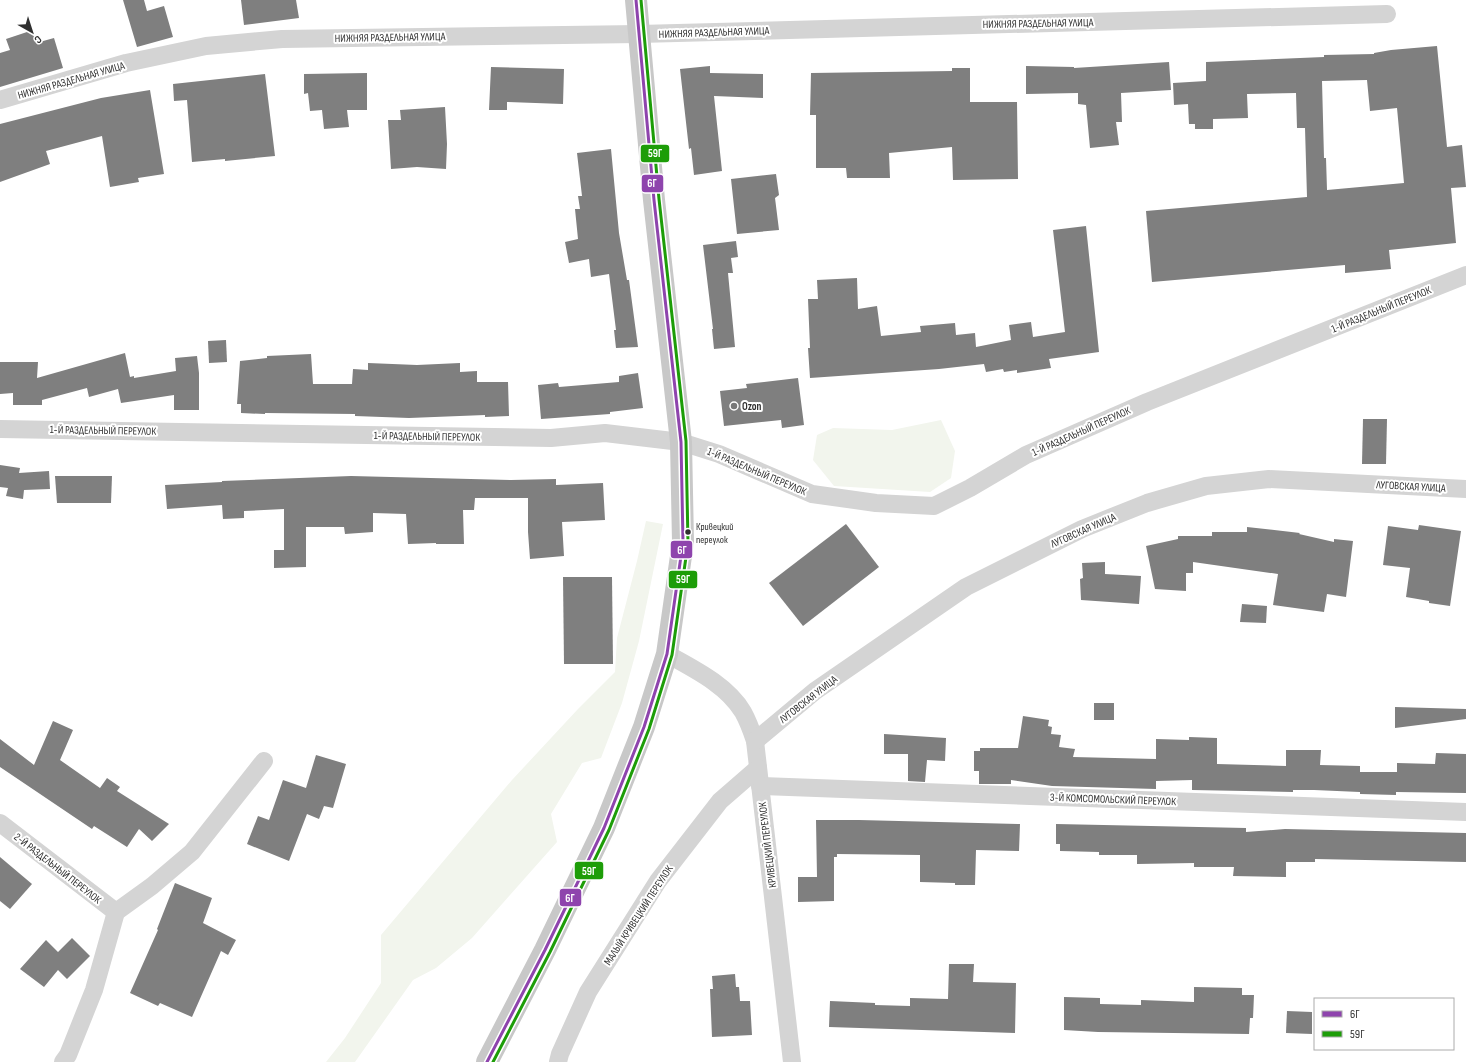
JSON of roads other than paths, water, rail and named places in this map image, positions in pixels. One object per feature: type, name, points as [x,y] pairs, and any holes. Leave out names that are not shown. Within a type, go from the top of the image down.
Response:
[{"type":"main road","points":[[487,1062],[545,950],[604,828],[644,727],[668,654],[683,542],[681,442],[654,200],[636,0]]},
{"type":"street","name":"НИЖНЯЯ РАЗДЕЛЬНАЯ УЛИЦА","points":[[0,100],[126,64],[206,46],[282,39],[639,34],[1387,14]]},
{"type":"street","name":"1-Й РАЗДЕЛЬНЫЙ ПЕРЕУЛОК","points":[[0,429],[551,438],[605,433],[681,442],[719,454],[812,494],[876,504],[934,506],[970,488],[1026,455],[1147,402],[1466,276]]},
{"type":"street","name":"ЛУГОВСКАЯ УЛИЦА","points":[[755,741],[815,691],[966,587],[1082,529],[1147,503],[1206,486],[1269,479],[1466,489]]},
{"type":"street","name":"КРИВЕЦКИЙ ПЕРЕУЛОК","points":[[668,654],[705,676],[730,696],[743,712],[755,741],[792,1062]]},
{"type":"street","points":[[63,1062],[68,1055],[94,990],[116,912],[152,886],[192,852],[264,761]]},
{"type":"street","name":"МАЛЫЙ КРИВЕЦКИЙ ПЕРЕУЛОК","points":[[558,1062],[560,1054],[588,992],[658,881],[720,801],[758,768]]},
{"type":"street","name":"3-Й КОМСОМОЛЬСКИЙ ПЕРЕУЛОК","points":[[760,786],[1466,812]]},
{"type":"street","name":"2-Й РАЗДЕЛЬНЫЙ ПЕРЕУЛОК","points":[[0,823],[116,912]]},
{"type":"place","name":"Ozon","points":[[734,406]]},
{"type":"place","name":"Кривецкий переулок","points":[[688,532]]}]
